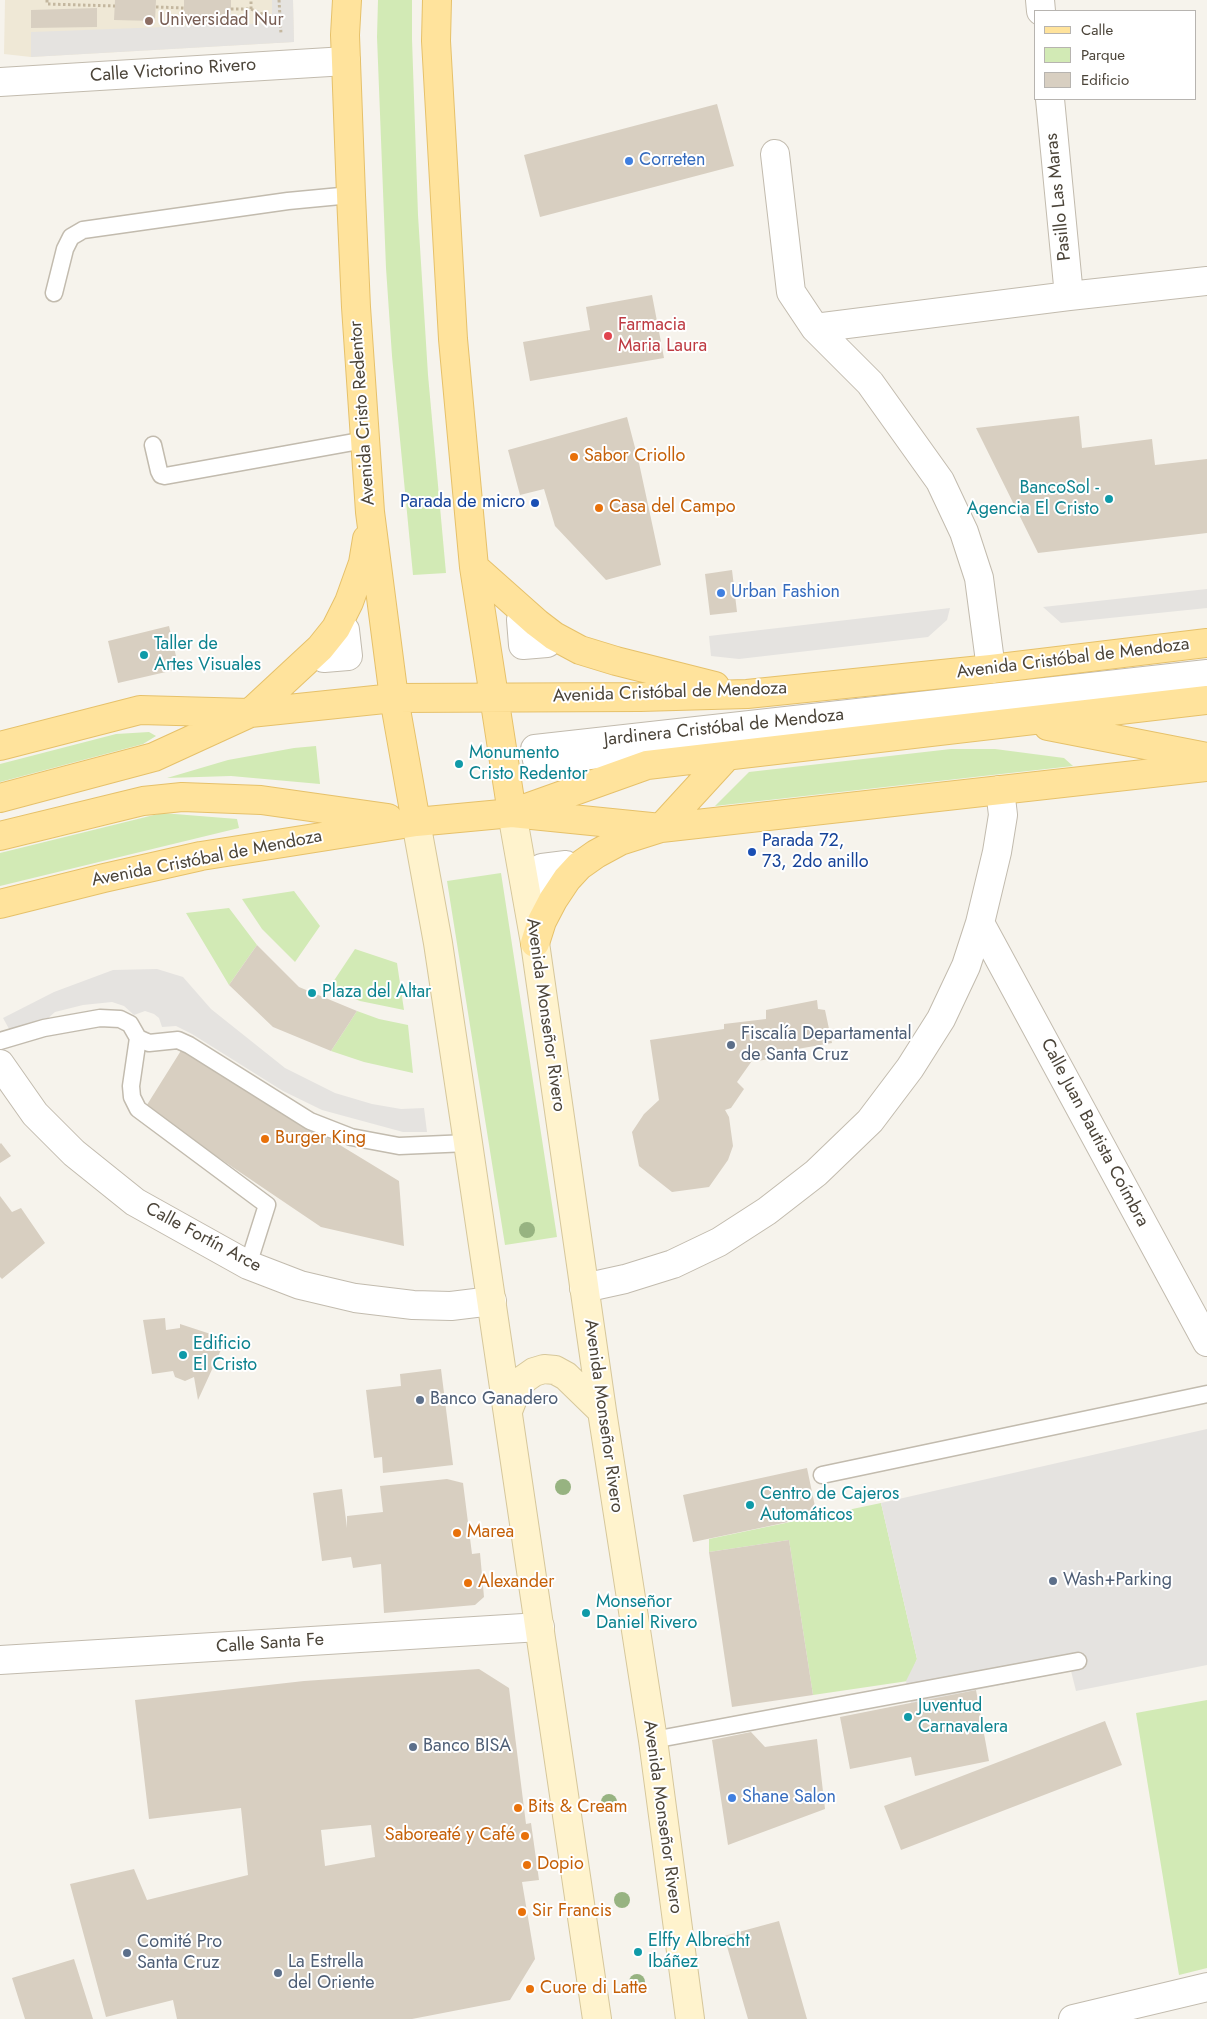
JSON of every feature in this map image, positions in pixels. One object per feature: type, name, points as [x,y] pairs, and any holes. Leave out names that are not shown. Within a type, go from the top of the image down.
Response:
[{"type":"main road","name":"Avenida Cristo Redentor","points":[[347,0],[346,61],[351,195],[370,512],[394,698],[416,822]]},
{"type":"main road","points":[[437,0],[436,41],[453,339],[474,566],[512,813]]},
{"type":"main road","points":[[250,713],[320,648],[336,628],[350,602],[363,563],[370,512]]},
{"type":"main road","points":[[474,566],[537,623],[554,636],[580,650],[747,694]]},
{"type":"main road","name":"Avenida Cristóbal de Mendoza","points":[[0,746],[140,710],[250,713],[394,698],[640,697],[747,694],[991,669],[1207,644]]},
{"type":"main road","name":"Avenida Cristóbal de Mendoza","points":[[512,813],[647,766],[1207,700]]},
{"type":"main road","name":"Avenida Cristóbal de Mendoza","points":[[0,798],[154,757],[250,713]]},
{"type":"main road","points":[[1022,721],[1207,756]]},
{"type":"main road","points":[[535,942],[542,921],[553,900],[567,879],[579,866],[620,841],[661,828],[727,756]]},
{"type":"main road","name":"Avenida Cristóbal de Mendoza","points":[[0,904],[201,856],[416,822],[512,813],[661,828],[1207,767]]},
{"type":"main road","name":"Avenida Cristóbal de Mendoza","points":[[0,836],[143,800],[182,797],[261,800],[416,822]]},
{"type":"main road","name":"Avenida Monseñor Rivero","points":[[512,813],[535,942],[602,1411],[653,1740],[690,2019]]},
{"type":"main road","points":[[416,822],[438,942],[597,2019]]},
{"type":"main road","points":[[508,1411],[517,1388],[524,1378],[544,1369],[555,1370],[566,1376],[602,1411]]},
{"type":"street","name":"Calle Victorino Rivero","points":[[0,82],[346,61]]},
{"type":"street","name":"Pasillo Las Maras","points":[[1050,100],[1069,296]]},
{"type":"street","points":[[775,154],[791,292],[815,328],[870,383],[940,481],[964,532],[978,578],[991,669]]},
{"type":"street","points":[[815,328],[1069,296],[1207,281]]},
{"type":"street","name":"Jardinera Cristóbal de Mendoza","points":[[1207,674],[535,749],[536,760],[1207,686]]},
{"type":"street","points":[[584,1288],[625,1279],[673,1264],[720,1242],[766,1211],[816,1173],[870,1120],[910,1068],[941,1019],[966,966],[980,923],[997,852],[1002,815],[1000,790]]},
{"type":"street","name":"Calle Juan Bautista Coímbra","points":[[980,923],[1207,1342]]},
{"type":"street","name":"Calle Fortín Arce","points":[[0,1064],[35,1114],[74,1154],[135,1202],[248,1265],[300,1284],[355,1298],[413,1305],[451,1306],[492,1300]]},
{"type":"street","name":"Calle Santa Fe","points":[[0,1660],[540,1627]]},
{"type":"street","points":[[1073,2019],[1207,1987]]},
{"type":"lane","points":[[54,293],[65,249],[71,237],[83,230],[288,201],[351,195]]},
{"type":"lane","points":[[153,445],[159,471],[161,475],[165,476],[365,440]]},
{"type":"lane","points":[[0,1041],[44,1028],[100,1018],[120,1019],[130,1024],[138,1038],[149,1043],[178,1040],[189,1045],[310,1122],[351,1137],[399,1146],[468,1143]]},
{"type":"lane","points":[[138,1038],[132,1086],[132,1097],[138,1109],[268,1206],[248,1265]]},
{"type":"lane","points":[[822,1474],[1207,1394]]},
{"type":"lane","points":[[653,1740],[1078,1661]]},
{"type":"path","points":[[47,0],[47,4],[115,6]]},
{"type":"path","points":[[251,0],[251,9]]},
{"type":"path","points":[[231,9],[251,9],[280,22],[280,0]]},
{"type":"path","points":[[156,7],[184,8]]},
{"type":"shaded area","name":"Universidad Nur","points":[[5,0],[293,0],[294,42],[31,57],[4,54]]},
{"type":"shaded area","points":[[272,0],[293,0],[294,42],[31,57],[31,32],[272,23]]},
{"type":"shaded area","points":[[1207,589],[1207,608],[1061,623],[1043,607]]},
{"type":"shaded area","points":[[950,608],[947,620],[928,637],[739,659],[711,656],[709,636]]},
{"type":"shaded area","points":[[157,969],[183,977],[211,1009],[285,1068],[335,1093],[372,1104],[401,1109],[424,1108],[427,1132],[403,1132],[322,1110],[283,1091],[192,1034],[176,1026],[162,1027],[159,1018],[154,1014],[145,1011],[134,1015],[124,1006],[112,1002],[83,1005],[55,1012],[18,1045],[3,1018],[54,992],[113,970]]},
{"type":"shaded area","name":"Wash+Parking","points":[[1207,1429],[1207,1665],[1076,1691],[1071,1671],[911,1703],[906,1681],[917,1659],[881,1503]]},
{"type":"green space","points":[[378,0],[412,0],[418,215],[428,375],[446,573],[413,575],[392,356],[386,268],[377,37]]},
{"type":"green space","points":[[149,732],[156,736],[143,744],[0,782],[0,764],[116,734]]},
{"type":"green space","points":[[316,746],[320,784],[231,776],[167,778],[228,760]]},
{"type":"green space","points":[[951,749],[995,749],[1064,758],[1073,766],[715,806],[749,772]]},
{"type":"green space","points":[[162,813],[237,819],[239,828],[0,886],[0,853]]},
{"type":"green space","points":[[501,873],[557,1237],[505,1245],[447,881]]},
{"type":"green space","points":[[294,891],[320,926],[295,962],[262,929],[242,899]]},
{"type":"green space","points":[[229,908],[257,945],[229,985],[186,913]]},
{"type":"green space","points":[[355,949],[397,963],[404,1010],[360,1001],[329,988]]},
{"type":"green space","points":[[357,1011],[379,1019],[408,1025],[413,1073],[364,1062],[331,1051]]},
{"type":"green space","points":[[881,1503],[917,1659],[908,1681],[813,1695],[789,1540],[709,1552],[709,1539]]},
{"type":"green space","points":[[1207,1700],[1207,1968],[1179,1975],[1136,1713]]},
{"type":"building","points":[[115,0],[156,0],[155,21],[114,20]]},
{"type":"building","points":[[184,0],[231,0],[231,22],[184,22]]},
{"type":"building","points":[[97,8],[97,27],[31,28],[31,10]]},
{"type":"building","name":"Correten","points":[[717,104],[734,166],[540,217],[524,155]]},
{"type":"building","name":"Farmacia Maria Laura","points":[[652,295],[664,358],[530,381],[523,342],[590,330],[586,307]]},
{"type":"building","name":"BancoSol - Agencia El Cristo","points":[[1079,416],[1082,448],[1152,439],[1155,465],[1207,459],[1207,533],[1038,553],[976,428]]},
{"type":"building","points":[[627,417],[661,565],[606,580],[555,526],[544,489],[520,495],[508,450]]},
{"type":"building","name":"Urban Fashion","points":[[732,570],[737,612],[710,615],[705,574]]},
{"type":"building","name":"Taller de Artes Visuales","points":[[169,626],[179,669],[118,683],[108,641]]},
{"type":"building","points":[[257,945],[299,987],[357,1011],[331,1051],[273,1027],[229,985]]},
{"type":"building","points":[[817,1000],[818,1009],[825,1010],[832,1043],[780,1052],[779,1057],[758,1061],[754,1058],[737,1082],[744,1089],[731,1108],[725,1110],[729,1117],[733,1146],[728,1160],[709,1187],[672,1192],[639,1166],[632,1132],[644,1114],[659,1100],[650,1040],[724,1029],[724,1024],[766,1019],[766,1010]]},
{"type":"building","points":[[182,1049],[399,1181],[404,1246],[321,1227],[145,1108]]},
{"type":"building","points":[[0,1144],[11,1156],[0,1163]]},
{"type":"building","points":[[0,1196],[12,1212],[21,1208],[45,1243],[2,1279],[0,1277]]},
{"type":"building","name":"Edificio El Cristo","points":[[165,1318],[166,1330],[180,1328],[180,1324],[226,1339],[198,1400],[194,1377],[185,1381],[175,1377],[173,1371],[152,1374],[143,1320]]},
{"type":"building","points":[[441,1369],[453,1465],[383,1473],[382,1457],[374,1458],[366,1390],[401,1386],[400,1374]]},
{"type":"building","name":"Centro de Cajeros Automáticos","points":[[807,1468],[817,1516],[693,1542],[683,1495]]},
{"type":"building","points":[[447,1479],[463,1483],[472,1554],[480,1553],[484,1597],[475,1605],[384,1613],[381,1564],[353,1568],[351,1557],[322,1561],[313,1493],[342,1489],[347,1528],[347,1516],[383,1512],[380,1486]]},
{"type":"building","points":[[789,1540],[813,1695],[732,1707],[709,1552]]},
{"type":"building","points":[[479,1669],[509,1688],[526,1824],[531,1823],[539,1880],[522,1882],[535,1959],[510,2000],[412,2019],[177,2019],[173,2000],[106,2017],[70,1884],[134,1869],[147,1900],[248,1875],[241,1808],[149,1819],[135,1700],[304,1681]],"holes":[[[371,1825],[375,1857],[325,1866],[321,1830]]]},
{"type":"building","points":[[976,1690],[989,1761],[915,1776],[911,1757],[850,1769],[840,1717]]},
{"type":"building","points":[[1105,1721],[1122,1765],[901,1850],[884,1806]]},
{"type":"building","points":[[751,1732],[765,1747],[817,1739],[825,1809],[728,1845],[712,1740]]},
{"type":"building","points":[[779,1921],[807,2019],[748,2019],[724,1936]]},
{"type":"building","points":[[74,1959],[93,2019],[25,2019],[12,1978]]},
{"type":"place","name":"Universidad Nur","points":[[149,21]]},
{"type":"place","name":"Correten","points":[[629,161]]},
{"type":"place","name":"Farmacia Maria Laura","points":[[608,336]]},
{"type":"place","name":"Sabor Criollo","points":[[574,457]]},
{"type":"place","name":"BancoSol - Agencia El Cristo","points":[[1109,499]]},
{"type":"place","name":"Parada de micro","points":[[535,503]]},
{"type":"place","name":"Casa del Campo","points":[[599,508]]},
{"type":"place","name":"Urban Fashion","points":[[721,593]]},
{"type":"place","name":"Taller de Artes Visuales","points":[[144,655]]},
{"type":"place","name":"Monumento Cristo Redentor","points":[[459,764]]},
{"type":"place","name":"Parada 72, 73, 2do anillo","points":[[752,852]]},
{"type":"place","name":"Plaza del Altar","points":[[312,993]]},
{"type":"place","name":"Fiscalía Departamental de Santa Cruz","points":[[731,1045]]},
{"type":"place","name":"Burger King","points":[[265,1139]]},
{"type":"place","name":"Edificio El Cristo","points":[[183,1355]]},
{"type":"place","name":"Banco Ganadero","points":[[420,1400]]},
{"type":"place","name":"Centro de Cajeros Automáticos","points":[[750,1505]]},
{"type":"place","name":"Marea","points":[[457,1533]]},
{"type":"place","name":"Wash+Parking","points":[[1053,1581]]},
{"type":"place","name":"Alexander","points":[[468,1583]]},
{"type":"place","name":"Monseñor Daniel Rivero","points":[[586,1613]]},
{"type":"place","name":"Juventud Carnavalera","points":[[908,1717]]},
{"type":"place","name":"Banco BISA","points":[[413,1747]]},
{"type":"place","name":"Shane Salon","points":[[732,1798]]},
{"type":"place","name":"Bits & Cream","points":[[518,1808]]},
{"type":"place","name":"Saboreaté y Café","points":[[525,1836]]},
{"type":"place","name":"Dopio","points":[[527,1865]]},
{"type":"place","name":"Sir Francis","points":[[522,1912]]},
{"type":"place","name":"Elffy Albrecht Ibáñez","points":[[638,1952]]},
{"type":"place","name":"Comité Pro Santa Cruz","points":[[127,1953]]},
{"type":"place","name":"La Estrella del Oriente","points":[[278,1973]]},
{"type":"place","name":"Cuore di Latte","points":[[530,1989]]}]
